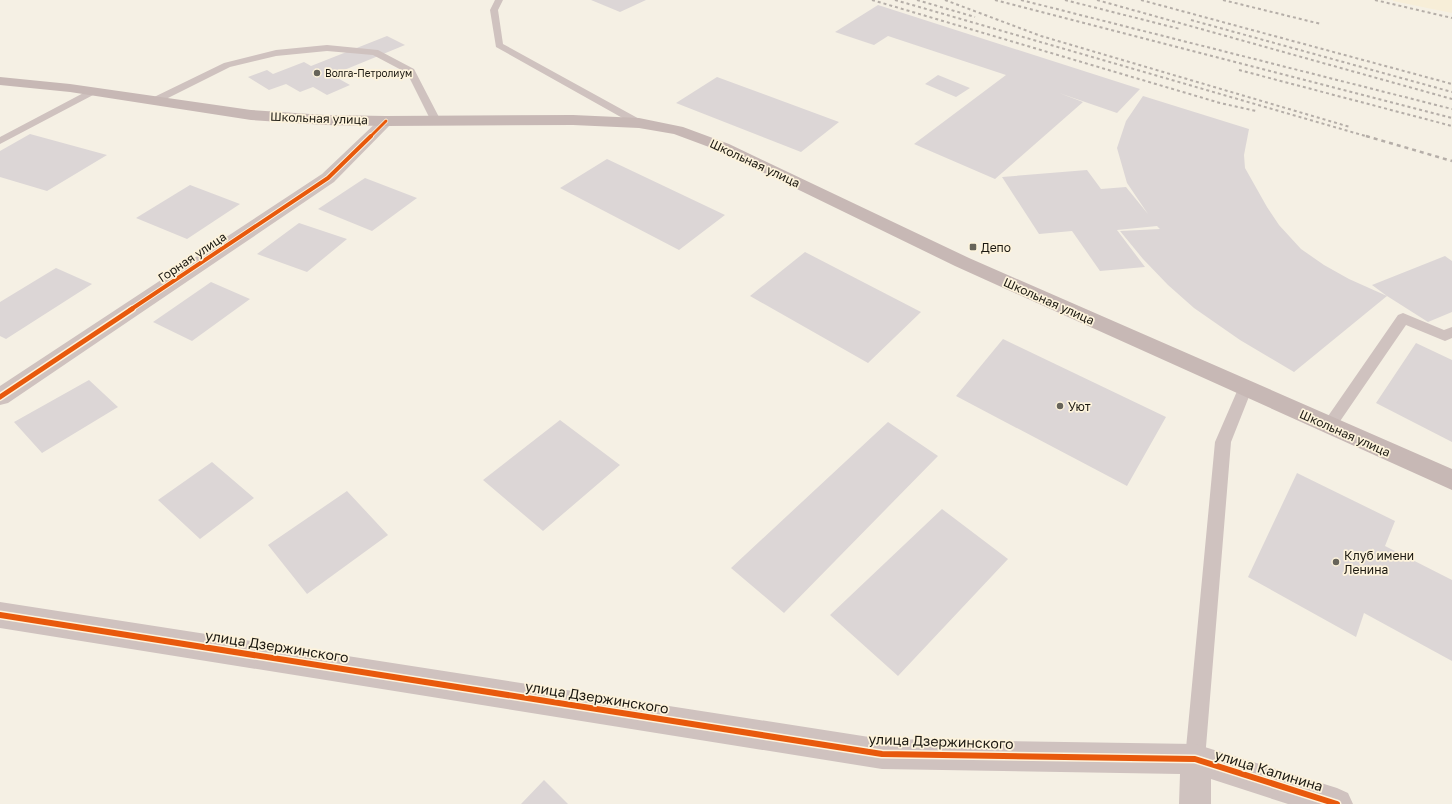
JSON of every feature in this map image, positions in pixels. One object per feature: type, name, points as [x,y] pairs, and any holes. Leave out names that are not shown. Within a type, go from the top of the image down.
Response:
[{"type":"main road","name":"Школьная улица","points":[[0,81],[91,92],[251,115],[325,120],[386,121],[573,120],[639,123],[678,130],[723,147],[962,262],[1452,480]]},
{"type":"street","name":"Горная улица","points":[[0,397],[328,178],[386,121]]},
{"type":"street","name":"улица Дзержинского","points":[[0,615],[882,754],[1195,759]]},
{"type":"street","points":[[1195,759],[1195,804]]},
{"type":"street","name":"улица Калинина","points":[[1195,759],[1336,804]]},
{"type":"lane","points":[[499,0],[494,10],[499,45],[639,123]]},
{"type":"lane","points":[[154,101],[227,65],[276,52],[327,48],[375,52],[411,71],[436,120]]},
{"type":"lane","points":[[0,141],[91,92]]},
{"type":"lane","points":[[1329,426],[1403,318],[1445,336],[1452,332]]},
{"type":"lane","points":[[1195,759],[1223,442],[1245,389]]},
{"type":"shaded area","points":[[1393,0],[1452,0],[1452,13],[1393,1]]},
{"type":"building","points":[[591,0],[646,0],[620,12]]},
{"type":"building","points":[[878,5],[1140,89],[1117,113],[1059,93],[1083,102],[995,179],[914,144],[1006,75],[888,36],[874,45],[835,32]]},
{"type":"building","points":[[387,36],[405,45],[332,75],[350,85],[327,95],[313,87],[300,92],[286,84],[269,90],[248,77],[267,70],[273,74],[304,62],[311,66]]},
{"type":"building","points":[[938,75],[970,88],[956,97],[925,84]]},
{"type":"building","points":[[717,77],[839,122],[801,152],[676,103]]},
{"type":"building","points":[[1143,96],[1249,129],[1244,155],[1245,168],[1279,225],[1301,249],[1324,265],[1349,279],[1387,296],[1294,372],[1240,340],[1194,308],[1168,285],[1143,259],[1120,231],[1160,229],[1157,226],[1117,230],[1145,267],[1100,271],[1072,231],[1039,234],[1002,177],[1087,170],[1101,189],[1126,187],[1148,214],[1127,183],[1117,148],[1126,121]]},
{"type":"building","points":[[30,134],[107,155],[47,191],[0,177],[0,151]]},
{"type":"building","points":[[607,159],[725,215],[679,250],[560,188]]},
{"type":"building","points":[[365,178],[417,198],[372,231],[318,209]]},
{"type":"building","points":[[190,185],[240,204],[187,239],[136,218]]},
{"type":"building","points":[[299,223],[347,239],[307,272],[257,254]]},
{"type":"building","points":[[805,252],[921,312],[868,363],[750,296]]},
{"type":"building","points":[[1445,256],[1452,261],[1452,312],[1428,322],[1372,285]]},
{"type":"building","points":[[56,268],[92,284],[6,339],[0,336],[0,302]]},
{"type":"building","points":[[211,282],[250,299],[192,341],[153,322]]},
{"type":"building","name":"Уют","points":[[1003,339],[1166,417],[1127,486],[956,396]]},
{"type":"building","points":[[1416,343],[1452,360],[1452,442],[1376,403]]},
{"type":"building","points":[[89,380],[118,407],[42,453],[14,422]]},
{"type":"building","points":[[560,420],[620,465],[543,531],[483,480]]},
{"type":"building","points":[[888,422],[938,456],[784,613],[731,568]]},
{"type":"building","points":[[212,462],[254,498],[200,539],[158,500]]},
{"type":"building","name":"Клуб имени Ленина","points":[[1297,473],[1395,521],[1385,546],[1452,580],[1452,661],[1364,613],[1356,637],[1248,577]]},
{"type":"building","points":[[347,491],[388,535],[307,594],[268,545]]},
{"type":"building","points":[[942,509],[1008,559],[898,676],[830,615]]},
{"type":"building","points":[[544,780],[568,804],[521,804]]},
{"type":"railway","points":[[872,0],[1220,103],[1256,111]]},
{"type":"railway","points":[[895,0],[1369,137]]},
{"type":"railway","points":[[917,0],[975,17]]},
{"type":"railway","points":[[945,0],[1041,36],[1350,127]]},
{"type":"railway","points":[[995,0],[1452,118]]},
{"type":"railway","points":[[1021,0],[1452,109]]},
{"type":"railway","points":[[1065,0],[1180,29]]},
{"type":"railway","points":[[1097,0],[1452,99]]},
{"type":"railway","points":[[1141,0],[1452,84]]},
{"type":"railway","points":[[1223,0],[1321,24]]},
{"type":"railway","points":[[1375,0],[1452,18]]},
{"type":"railway","points":[[1191,20],[1452,92]]},
{"type":"railway","points":[[1239,70],[1452,126]]},
{"type":"railway","points":[[1366,136],[1452,161]]},
{"type":"cycle path","points":[[0,397],[328,178],[386,121]]},
{"type":"cycle path","points":[[0,615],[882,754],[1195,759],[1337,804]]},
{"type":"place","name":"Волга-Петролиум","points":[[317,73]]},
{"type":"place","name":"Депо","points":[[973,247]]},
{"type":"place","name":"Уют","points":[[1060,406]]},
{"type":"place","name":"Клуб имени Ленина","points":[[1336,562]]}]
